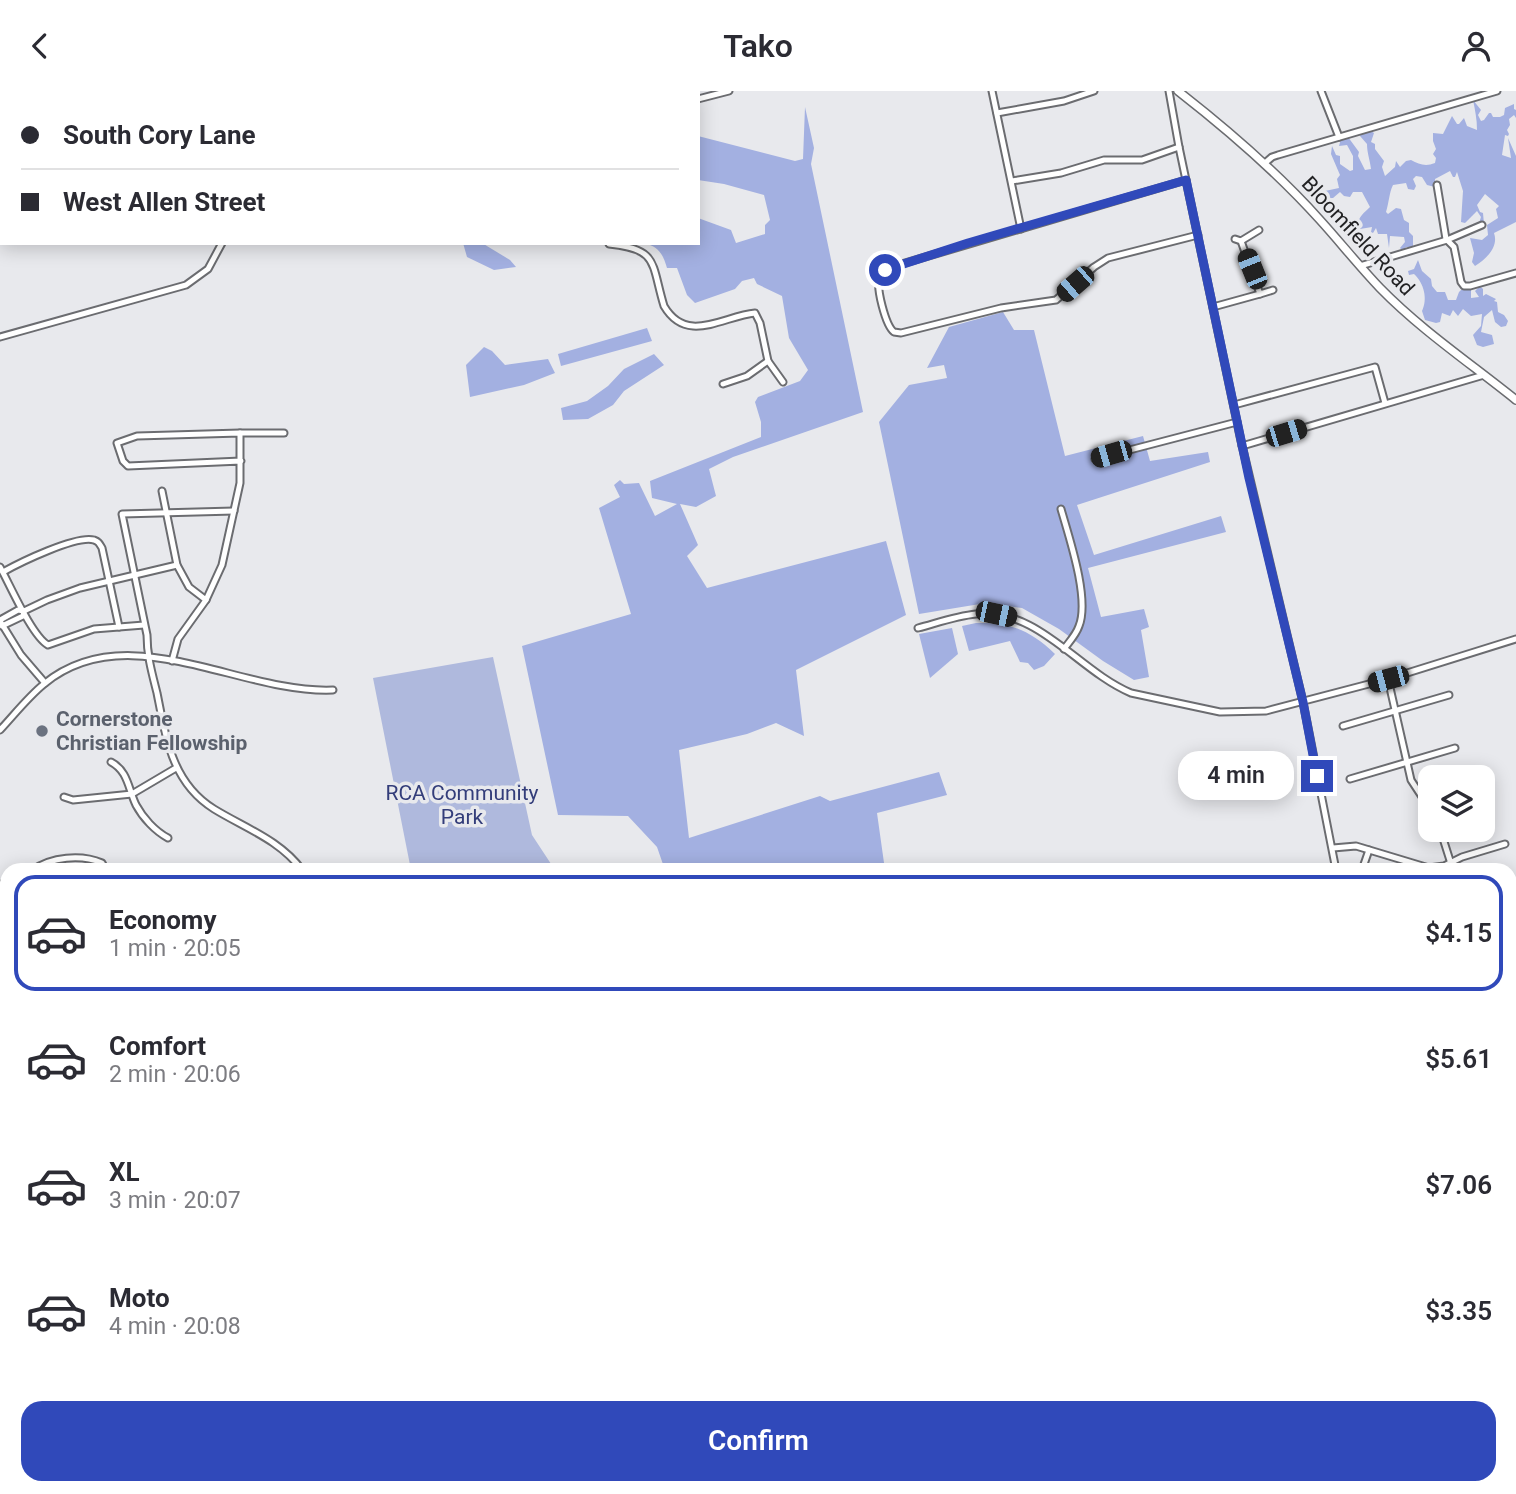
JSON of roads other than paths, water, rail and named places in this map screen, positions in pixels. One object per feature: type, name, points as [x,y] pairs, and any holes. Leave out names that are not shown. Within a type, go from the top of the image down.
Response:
[{"type":"main road","name":"Bloomfield Road","points":[[1178,91],[1265,164],[1419,325],[1516,400]]},
{"type":"street","points":[[700,98],[729,91]]},
{"type":"street","points":[[992,91],[1021,229]]},
{"type":"street","points":[[997,113],[1064,101],[1094,91]]},
{"type":"street","points":[[1170,91],[1179,147],[1242,446],[1303,702],[1335,863]]},
{"type":"street","points":[[1321,91],[1339,137]]},
{"type":"street","points":[[1265,164],[1272,157],[1497,91]]},
{"type":"street","points":[[1012,181],[1061,173],[1104,160],[1142,160],[1179,147]]},
{"type":"street","points":[[1186,180],[891,267],[880,276],[878,287],[887,325],[894,333],[901,333],[1001,308],[1056,300],[1108,258],[1198,235]]},
{"type":"street","points":[[1437,185],[1447,240],[1454,247],[1464,286],[1516,273]]},
{"type":"street","points":[[1360,266],[1447,240],[1482,225]]},
{"type":"street","points":[[1259,230],[1238,240],[1260,293]]},
{"type":"street","points":[[0,337],[186,285],[208,269],[221,245]]},
{"type":"street","points":[[618,246],[637,248],[648,256],[664,306],[668,313],[680,322],[709,326],[755,313],[760,323],[768,361],[783,381]]},
{"type":"street","points":[[1213,307],[1273,290]]},
{"type":"street","points":[[723,384],[747,376],[768,361]]},
{"type":"street","points":[[1234,405],[1375,366],[1385,403]]},
{"type":"street","points":[[1242,446],[1484,375]]},
{"type":"street","points":[[1095,459],[1237,422]]},
{"type":"street","points":[[172,661],[178,639],[206,600],[222,565],[240,483],[240,433]]},
{"type":"street","points":[[241,461],[128,466],[123,461],[117,443],[137,436],[284,433]]},
{"type":"street","points":[[162,491],[177,565],[188,587],[206,600]]},
{"type":"street","points":[[1061,509],[1076,561],[1082,610],[1079,628],[1064,649]]},
{"type":"street","points":[[234,512],[122,514],[144,625],[147,656],[176,768],[200,799],[276,844],[295,863]]},
{"type":"street","points":[[119,627],[99,543],[90,540],[60,547],[1,570],[43,642],[48,645],[82,631],[144,625]]},
{"type":"street","points":[[45,683],[21,655],[1,623],[18,610],[24,611],[80,588],[177,565]]},
{"type":"street","points":[[918,628],[975,614],[996,614],[1017,619],[1041,631],[1123,689],[1231,714],[1256,713],[1303,702],[1516,639]]},
{"type":"street","points":[[0,730],[45,683],[85,661],[117,655],[147,656],[305,689],[333,690]]},
{"type":"street","points":[[1388,679],[1411,780],[1418,791]]},
{"type":"street","points":[[1343,726],[1449,695]]},
{"type":"street","points":[[1350,779],[1455,748]]},
{"type":"street","points":[[111,761],[122,769],[141,811],[158,833],[168,838]]},
{"type":"street","points":[[64,797],[73,800],[132,794],[176,768]]},
{"type":"street","points":[[1444,842],[1451,863]]},
{"type":"street","points":[[1456,863],[1462,857],[1505,844]]},
{"type":"street","points":[[1333,848],[1348,846],[1369,850],[1397,863]]},
{"type":"street","points":[[1364,863],[1369,850]]},
{"type":"street","points":[[46,863],[52,860],[82,858],[102,863]]},
{"type":"place","name":"Cornerstone Christian Fellowship","points":[[42,731]]},
{"type":"park label","name":"RCA Community Park","points":[[462,805]]}]
